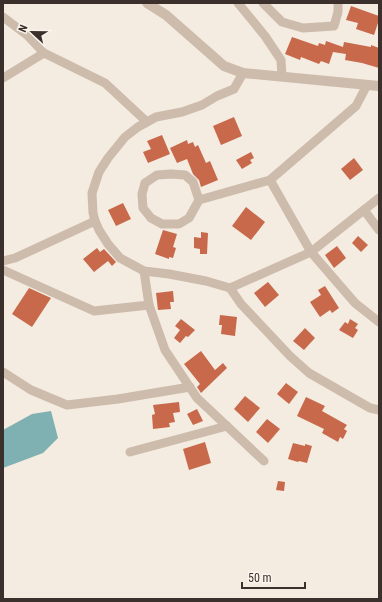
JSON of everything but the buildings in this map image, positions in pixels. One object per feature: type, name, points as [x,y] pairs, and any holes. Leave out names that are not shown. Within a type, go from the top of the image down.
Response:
[{"type":"street","points":[[147,3],[166,15],[224,66],[243,73],[379,86]]},
{"type":"street","points":[[238,3],[281,60],[282,76]]},
{"type":"street","points":[[263,3],[282,22],[303,28],[334,26],[338,12],[338,3]]},
{"type":"street","points":[[3,17],[28,34],[44,54],[105,83],[147,122]]},
{"type":"street","points":[[3,78],[44,54]]},
{"type":"street","points":[[243,73],[234,89],[217,96],[202,105],[182,112],[156,117],[125,136],[99,172],[92,194],[95,221],[108,244],[120,258],[144,271],[206,281],[230,288],[241,304],[290,356],[309,373],[370,408],[379,410]]},
{"type":"street","points":[[200,200],[193,182],[185,174],[157,175],[146,183],[142,194],[143,208],[151,218],[162,224],[179,224],[189,218],[200,200],[270,180],[356,106],[368,85]]},
{"type":"street","points":[[270,180],[311,252],[355,303],[379,322]]},
{"type":"street","points":[[230,288],[311,252],[379,198]]},
{"type":"street","points":[[364,210],[379,230]]},
{"type":"street","points":[[3,261],[15,258],[95,221]]},
{"type":"street","points":[[15,258],[4,272],[94,311],[149,305]]},
{"type":"street","points":[[144,271],[149,305],[165,350],[197,398],[264,461]]},
{"type":"street","points":[[3,372],[31,390],[67,405],[118,399],[190,387]]},
{"type":"street","points":[[130,452],[227,426]]},
{"type":"water","points":[[51,411],[58,438],[43,453],[3,468],[3,430],[32,414]]}]
